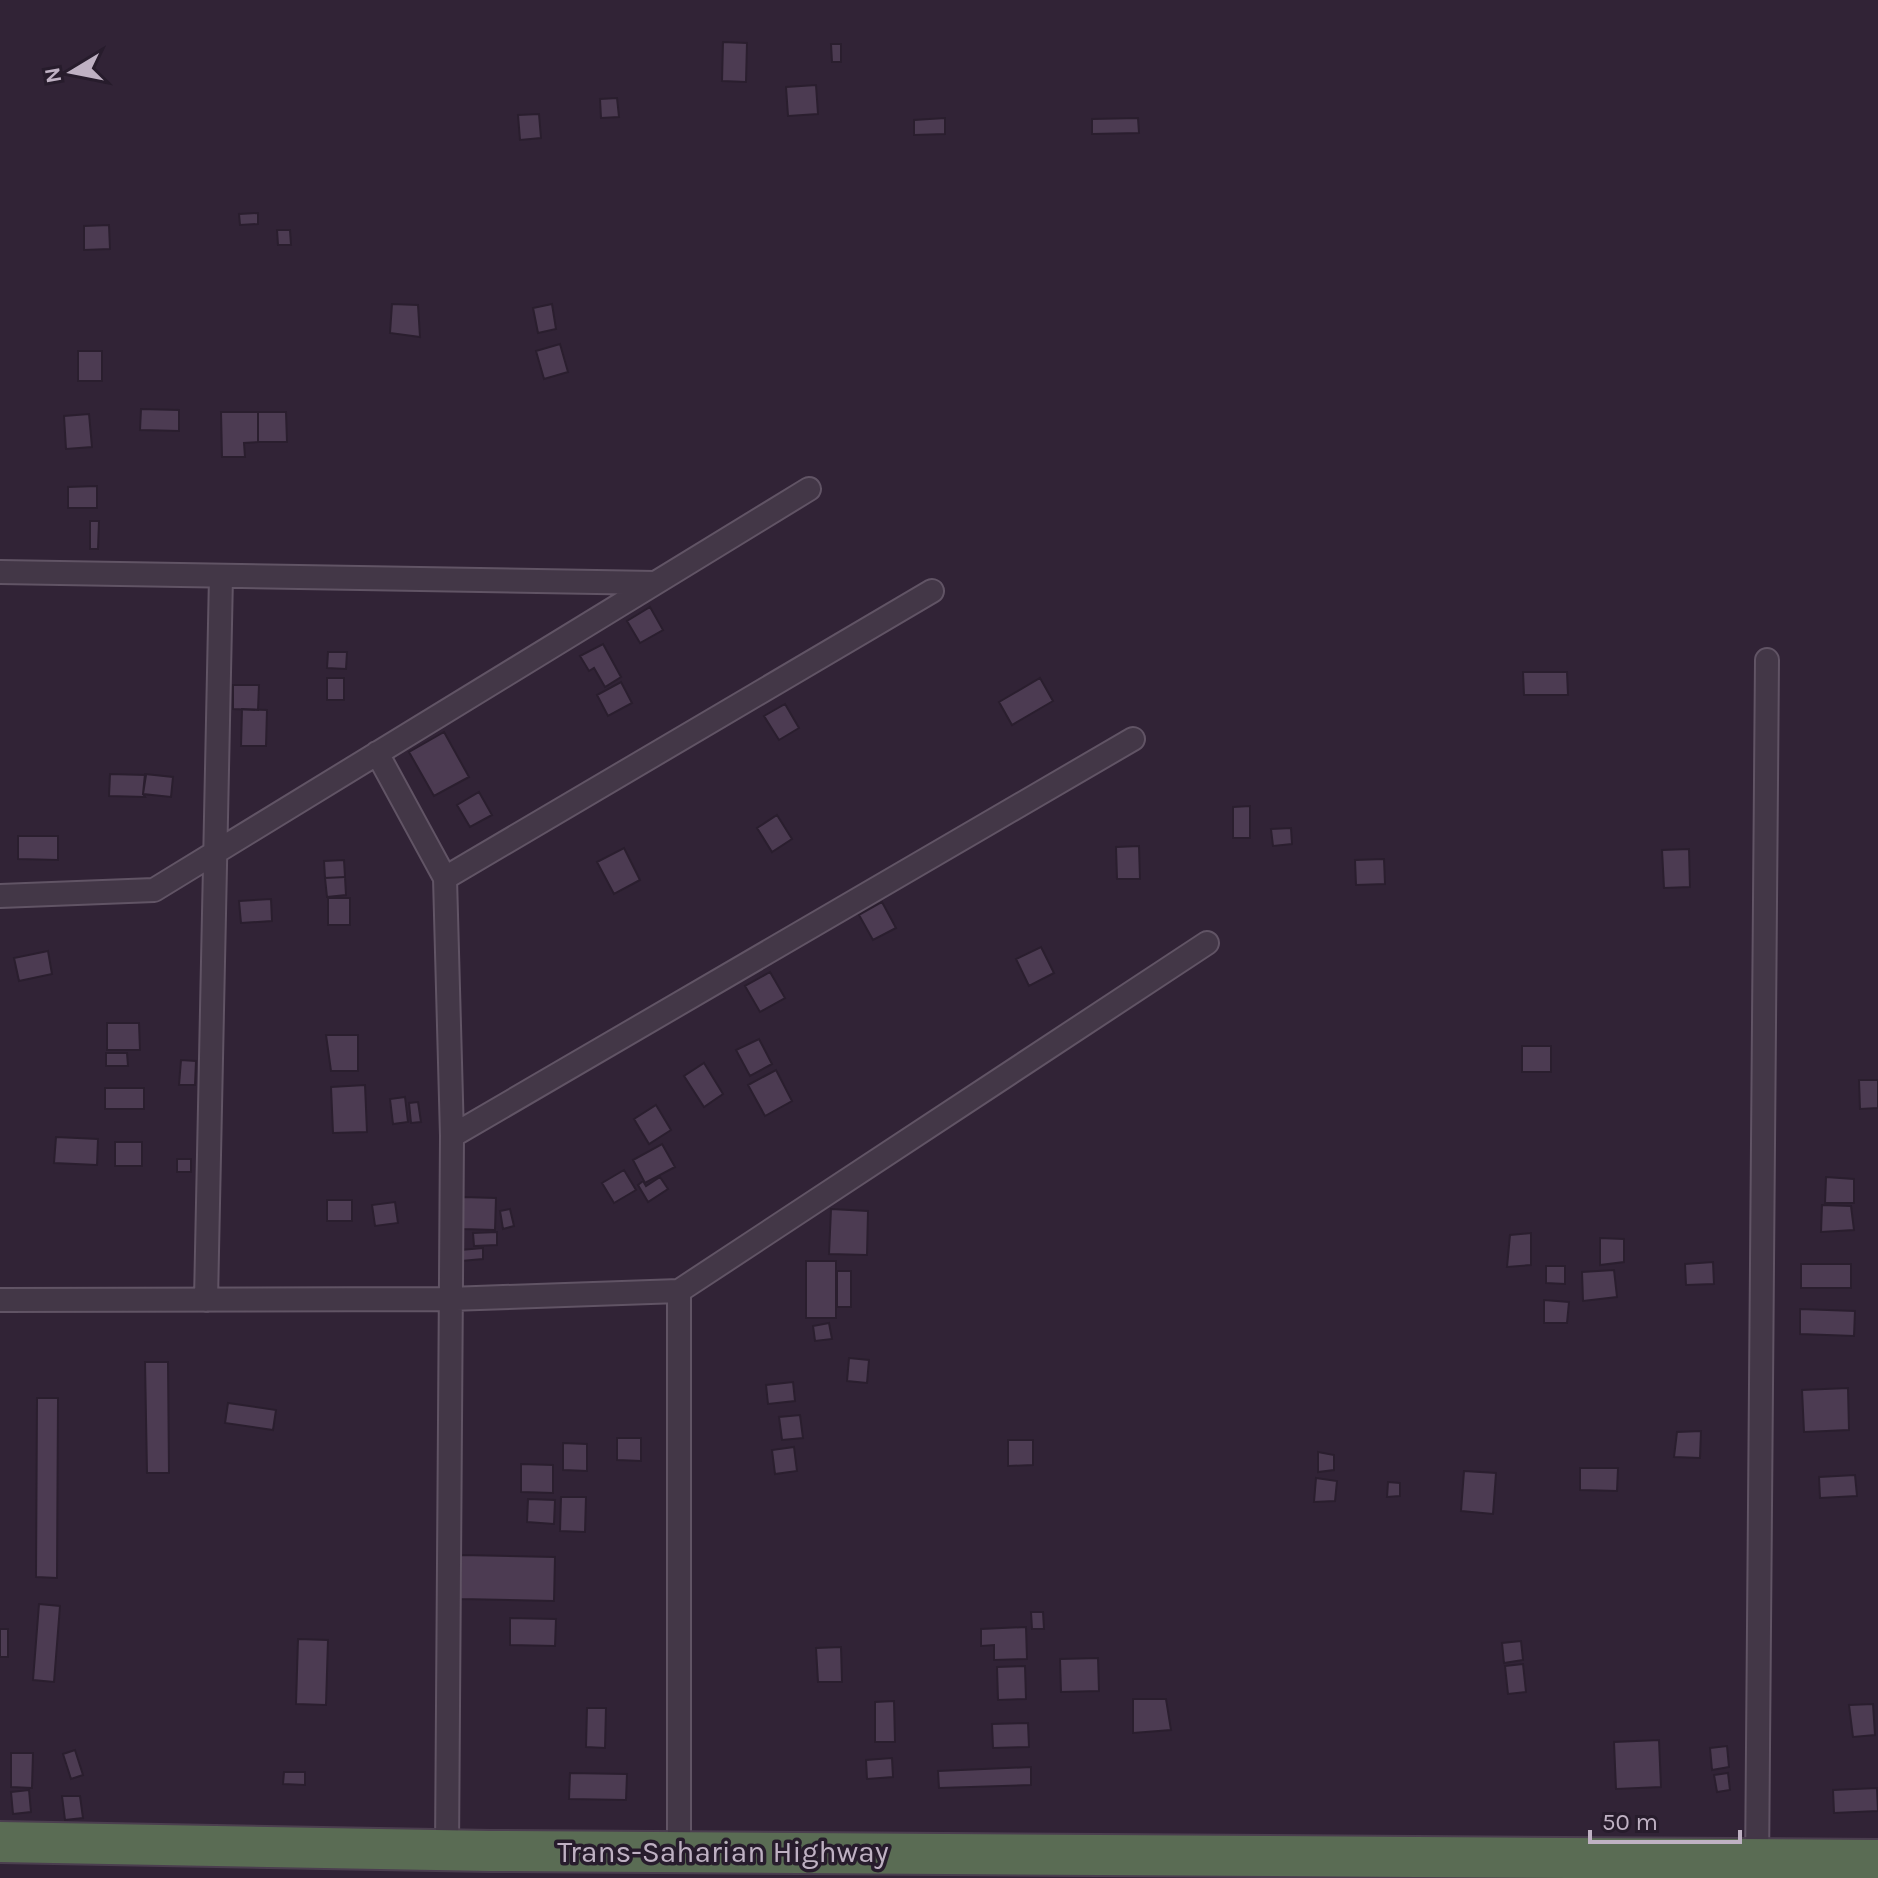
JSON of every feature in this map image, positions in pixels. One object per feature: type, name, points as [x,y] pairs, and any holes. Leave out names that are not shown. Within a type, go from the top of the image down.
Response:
[{"type":"highway","name":"Trans-Saharian Highway","points":[[0,1842],[447,1849],[540,1864],[679,1852],[1756,1868],[1878,1860]]},
{"type":"street","points":[[0,896],[154,890],[809,489]]},
{"type":"street","points":[[0,572],[655,583]]},
{"type":"street","points":[[206,1300],[221,576]]},
{"type":"street","points":[[445,878],[932,591]]},
{"type":"street","points":[[1756,1868],[1767,660]]},
{"type":"street","points":[[452,1136],[1133,739]]},
{"type":"street","points":[[377,753],[445,878],[452,1136],[447,1849]]},
{"type":"street","points":[[0,1300],[449,1299],[679,1291],[1207,943]]},
{"type":"street","points":[[679,1291],[679,1852]]},
{"type":"building","points":[[723,42],[747,43],[746,82],[722,81]]},
{"type":"building","points":[[831,44],[841,44],[841,62],[832,62]]},
{"type":"building","points":[[816,85],[818,114],[788,116],[786,87]]},
{"type":"building","points":[[617,98],[619,117],[601,118],[600,99]]},
{"type":"building","points":[[539,114],[541,138],[520,140],[518,115]]},
{"type":"building","points":[[945,118],[945,134],[914,135],[914,120]]},
{"type":"building","points":[[1138,118],[1139,133],[1092,134],[1092,119]]},
{"type":"building","points":[[258,213],[258,224],[240,225],[239,214]]},
{"type":"building","points":[[109,225],[110,249],[84,250],[84,226]]},
{"type":"building","points":[[277,230],[290,230],[291,245],[278,245]]},
{"type":"building","points":[[392,304],[418,305],[420,337],[390,333]]},
{"type":"building","points":[[552,304],[556,329],[538,333],[533,308]]},
{"type":"building","points":[[560,344],[568,372],[544,379],[536,351]]},
{"type":"building","points":[[78,351],[102,351],[102,381],[78,381]]},
{"type":"building","points":[[141,409],[179,410],[179,431],[140,430]]},
{"type":"building","points":[[221,412],[258,412],[258,442],[244,443],[245,457],[222,457]]},
{"type":"building","points":[[258,412],[286,412],[287,442],[258,442]]},
{"type":"building","points":[[89,414],[92,447],[66,449],[64,416]]},
{"type":"building","points":[[97,486],[97,508],[68,508],[68,487]]},
{"type":"building","points":[[90,521],[99,521],[98,549],[90,549]]},
{"type":"building","points":[[650,607],[663,630],[640,643],[627,621]]},
{"type":"building","points":[[603,644],[621,677],[605,687],[594,668],[589,671],[580,656]]},
{"type":"building","points":[[328,652],[347,652],[346,669],[327,668]]},
{"type":"building","points":[[1523,672],[1567,672],[1568,695],[1524,695]]},
{"type":"building","points":[[327,678],[344,678],[344,700],[327,700]]},
{"type":"building","points":[[1040,678],[1053,701],[1012,725],[999,702]]},
{"type":"building","points":[[621,682],[632,703],[608,716],[597,695]]},
{"type":"building","points":[[233,685],[259,685],[258,710],[233,709]]},
{"type":"building","points":[[785,704],[799,728],[779,740],[764,716]]},
{"type":"building","points":[[242,709],[267,710],[266,746],[241,746]]},
{"type":"building","points":[[444,732],[469,777],[434,796],[409,752]]},
{"type":"building","points":[[110,774],[146,775],[145,797],[109,796]]},
{"type":"building","points":[[145,774],[173,777],[171,797],[143,794]]},
{"type":"building","points":[[479,792],[492,815],[470,827],[457,805]]},
{"type":"building","points":[[1250,806],[1250,838],[1233,838],[1233,807]]},
{"type":"building","points":[[777,815],[792,839],[772,852],[757,828]]},
{"type":"building","points":[[1291,828],[1292,844],[1273,846],[1271,829]]},
{"type":"building","points":[[18,836],[58,836],[58,860],[18,859]]},
{"type":"building","points":[[1139,846],[1140,879],[1117,879],[1116,847]]},
{"type":"building","points":[[624,848],[640,880],[614,894],[597,862]]},
{"type":"building","points":[[1689,849],[1690,887],[1664,888],[1662,850]]},
{"type":"building","points":[[1384,859],[1385,884],[1356,885],[1355,860]]},
{"type":"building","points":[[344,860],[345,877],[325,878],[324,861]]},
{"type":"building","points":[[345,877],[346,895],[327,897],[325,878]]},
{"type":"building","points":[[328,898],[350,898],[350,925],[328,925]]},
{"type":"building","points":[[271,899],[272,921],[241,923],[239,901]]},
{"type":"building","points":[[882,902],[896,928],[873,940],[859,915]]},
{"type":"building","points":[[1041,947],[1054,973],[1029,986],[1016,959]]},
{"type":"building","points":[[48,951],[52,974],[19,981],[14,958]]},
{"type":"building","points":[[770,972],[785,998],[760,1012],[745,986]]},
{"type":"building","points":[[107,1023],[139,1023],[140,1050],[107,1050]]},
{"type":"building","points":[[326,1035],[358,1035],[358,1071],[331,1071]]},
{"type":"building","points":[[759,1039],[772,1064],[750,1076],[736,1050]]},
{"type":"building","points":[[1522,1046],[1551,1046],[1551,1072],[1522,1072]]},
{"type":"building","points":[[106,1053],[127,1053],[128,1066],[106,1066]]},
{"type":"building","points":[[181,1060],[196,1061],[195,1085],[179,1085]]},
{"type":"building","points":[[704,1063],[723,1094],[704,1107],[684,1076]]},
{"type":"building","points":[[776,1070],[792,1101],[765,1116],[748,1085]]},
{"type":"building","points":[[1859,1080],[1878,1080],[1878,1108],[1860,1109]]},
{"type":"building","points":[[365,1085],[367,1132],[333,1133],[331,1087]]},
{"type":"building","points":[[105,1088],[144,1088],[144,1109],[105,1109]]},
{"type":"building","points":[[405,1097],[408,1122],[393,1124],[390,1099]]},
{"type":"building","points":[[418,1102],[421,1122],[411,1123],[409,1103]]},
{"type":"building","points":[[656,1105],[671,1130],[649,1144],[634,1119]]},
{"type":"building","points":[[56,1137],[98,1139],[97,1165],[54,1163]]},
{"type":"building","points":[[115,1142],[142,1142],[142,1166],[115,1166]]},
{"type":"building","points":[[662,1144],[675,1167],[645,1183],[633,1160]]},
{"type":"building","points":[[177,1159],[191,1159],[191,1172],[177,1172]]},
{"type":"building","points":[[624,1170],[636,1190],[614,1203],[602,1183]]},
{"type":"building","points":[[660,1177],[668,1189],[648,1202],[638,1185],[643,1181],[646,1186]]},
{"type":"building","points":[[1826,1177],[1854,1179],[1854,1203],[1825,1203]]},
{"type":"building","points":[[463,1197],[496,1198],[495,1230],[463,1229]]},
{"type":"building","points":[[327,1200],[352,1200],[352,1221],[327,1221]]},
{"type":"building","points":[[395,1202],[398,1223],[375,1226],[372,1205]]},
{"type":"building","points":[[1822,1205],[1851,1206],[1854,1230],[1821,1232]]},
{"type":"building","points":[[510,1209],[514,1226],[503,1229],[500,1211]]},
{"type":"building","points":[[831,1209],[868,1211],[867,1255],[829,1254]]},
{"type":"building","points":[[497,1232],[497,1245],[474,1246],[473,1233]]},
{"type":"building","points":[[1531,1233],[1531,1265],[1507,1267],[1510,1235]]},
{"type":"building","points":[[1600,1238],[1624,1239],[1624,1262],[1600,1265]]},
{"type":"building","points":[[483,1248],[483,1259],[461,1261],[460,1250]]},
{"type":"building","points":[[806,1261],[836,1261],[836,1318],[806,1318]]},
{"type":"building","points":[[1713,1262],[1714,1284],[1686,1285],[1685,1264]]},
{"type":"building","points":[[1801,1264],[1851,1264],[1851,1288],[1801,1288]]},
{"type":"building","points":[[1546,1266],[1565,1266],[1565,1284],[1546,1283]]},
{"type":"building","points":[[1614,1270],[1617,1297],[1583,1301],[1582,1272]]},
{"type":"building","points":[[837,1271],[851,1271],[851,1307],[837,1307]]},
{"type":"building","points":[[1544,1300],[1569,1302],[1567,1323],[1544,1323]]},
{"type":"building","points":[[1800,1309],[1855,1311],[1854,1336],[1800,1334]]},
{"type":"building","points":[[829,1323],[832,1339],[815,1341],[813,1326]]},
{"type":"building","points":[[849,1358],[869,1360],[867,1383],[847,1381]]},
{"type":"building","points":[[145,1362],[168,1362],[169,1473],[147,1473]]},
{"type":"building","points":[[793,1382],[795,1401],[768,1404],[766,1385]]},
{"type":"building","points":[[1848,1388],[1849,1430],[1804,1432],[1802,1390]]},
{"type":"building","points":[[37,1398],[58,1398],[57,1578],[36,1577]]},
{"type":"building","points":[[228,1403],[276,1410],[273,1430],[225,1423]]},
{"type":"building","points":[[800,1415],[803,1438],[782,1440],[779,1417]]},
{"type":"building","points":[[1701,1431],[1700,1458],[1674,1457],[1677,1432]]},
{"type":"building","points":[[617,1438],[641,1438],[641,1461],[617,1460]]},
{"type":"building","points":[[1008,1440],[1033,1440],[1033,1465],[1008,1466]]},
{"type":"building","points":[[563,1443],[587,1444],[587,1471],[563,1470]]},
{"type":"building","points":[[794,1447],[797,1471],[775,1474],[772,1450]]},
{"type":"building","points":[[1318,1452],[1334,1455],[1334,1470],[1318,1472]]},
{"type":"building","points":[[521,1464],[553,1465],[553,1493],[521,1492]]},
{"type":"building","points":[[1580,1468],[1618,1468],[1617,1491],[1580,1490]]},
{"type":"building","points":[[1464,1471],[1496,1473],[1493,1514],[1461,1511]]},
{"type":"building","points":[[1855,1475],[1857,1496],[1820,1498],[1819,1477]]},
{"type":"building","points":[[1316,1478],[1337,1481],[1335,1501],[1314,1502]]},
{"type":"building","points":[[1388,1482],[1400,1483],[1400,1496],[1387,1497]]},
{"type":"building","points":[[561,1497],[586,1497],[585,1532],[560,1531]]},
{"type":"building","points":[[528,1499],[555,1500],[554,1524],[527,1522]]},
{"type":"building","points":[[461,1555],[555,1557],[554,1601],[460,1599]]},
{"type":"building","points":[[39,1604],[60,1606],[54,1682],[33,1680]]},
{"type":"building","points":[[1031,1612],[1043,1612],[1044,1629],[1032,1629]]},
{"type":"building","points":[[510,1618],[556,1619],[555,1646],[510,1645]]},
{"type":"building","points":[[1026,1627],[1027,1659],[994,1660],[994,1645],[981,1646],[981,1629]]},
{"type":"building","points":[[0,1629],[8,1629],[8,1657],[0,1657]]},
{"type":"building","points":[[298,1639],[328,1640],[326,1705],[296,1704]]},
{"type":"building","points":[[1521,1641],[1523,1660],[1504,1663],[1502,1643]]},
{"type":"building","points":[[841,1647],[842,1682],[818,1682],[816,1648]]},
{"type":"building","points":[[1098,1658],[1099,1691],[1061,1692],[1060,1659]]},
{"type":"building","points":[[1523,1664],[1526,1692],[1508,1694],[1505,1666]]},
{"type":"building","points":[[1025,1666],[1026,1699],[998,1700],[997,1667]]},
{"type":"building","points":[[1133,1699],[1166,1699],[1171,1730],[1133,1733]]},
{"type":"building","points":[[894,1701],[895,1742],[875,1742],[875,1702]]},
{"type":"building","points":[[1873,1704],[1875,1735],[1853,1737],[1849,1705]]},
{"type":"building","points":[[587,1708],[606,1708],[605,1748],[586,1747]]},
{"type":"building","points":[[1028,1723],[1029,1747],[993,1748],[992,1724]]},
{"type":"building","points":[[1659,1740],[1661,1787],[1616,1789],[1614,1742]]},
{"type":"building","points":[[1727,1746],[1729,1767],[1712,1770],[1710,1748]]},
{"type":"building","points":[[75,1750],[83,1775],[71,1779],[63,1754]]},
{"type":"building","points":[[11,1753],[33,1753],[32,1788],[11,1787]]},
{"type":"building","points":[[892,1758],[893,1777],[867,1779],[866,1760]]},
{"type":"building","points":[[1031,1767],[1031,1785],[939,1788],[938,1771]]},
{"type":"building","points":[[284,1772],[305,1772],[305,1785],[283,1784]]},
{"type":"building","points":[[570,1773],[627,1774],[626,1800],[569,1799]]},
{"type":"building","points":[[1728,1773],[1730,1790],[1717,1792],[1714,1775]]},
{"type":"building","points":[[1877,1788],[1878,1811],[1834,1813],[1833,1790]]},
{"type":"building","points":[[29,1790],[31,1812],[13,1814],[11,1792]]},
{"type":"building","points":[[62,1796],[80,1796],[83,1818],[65,1820]]}]
